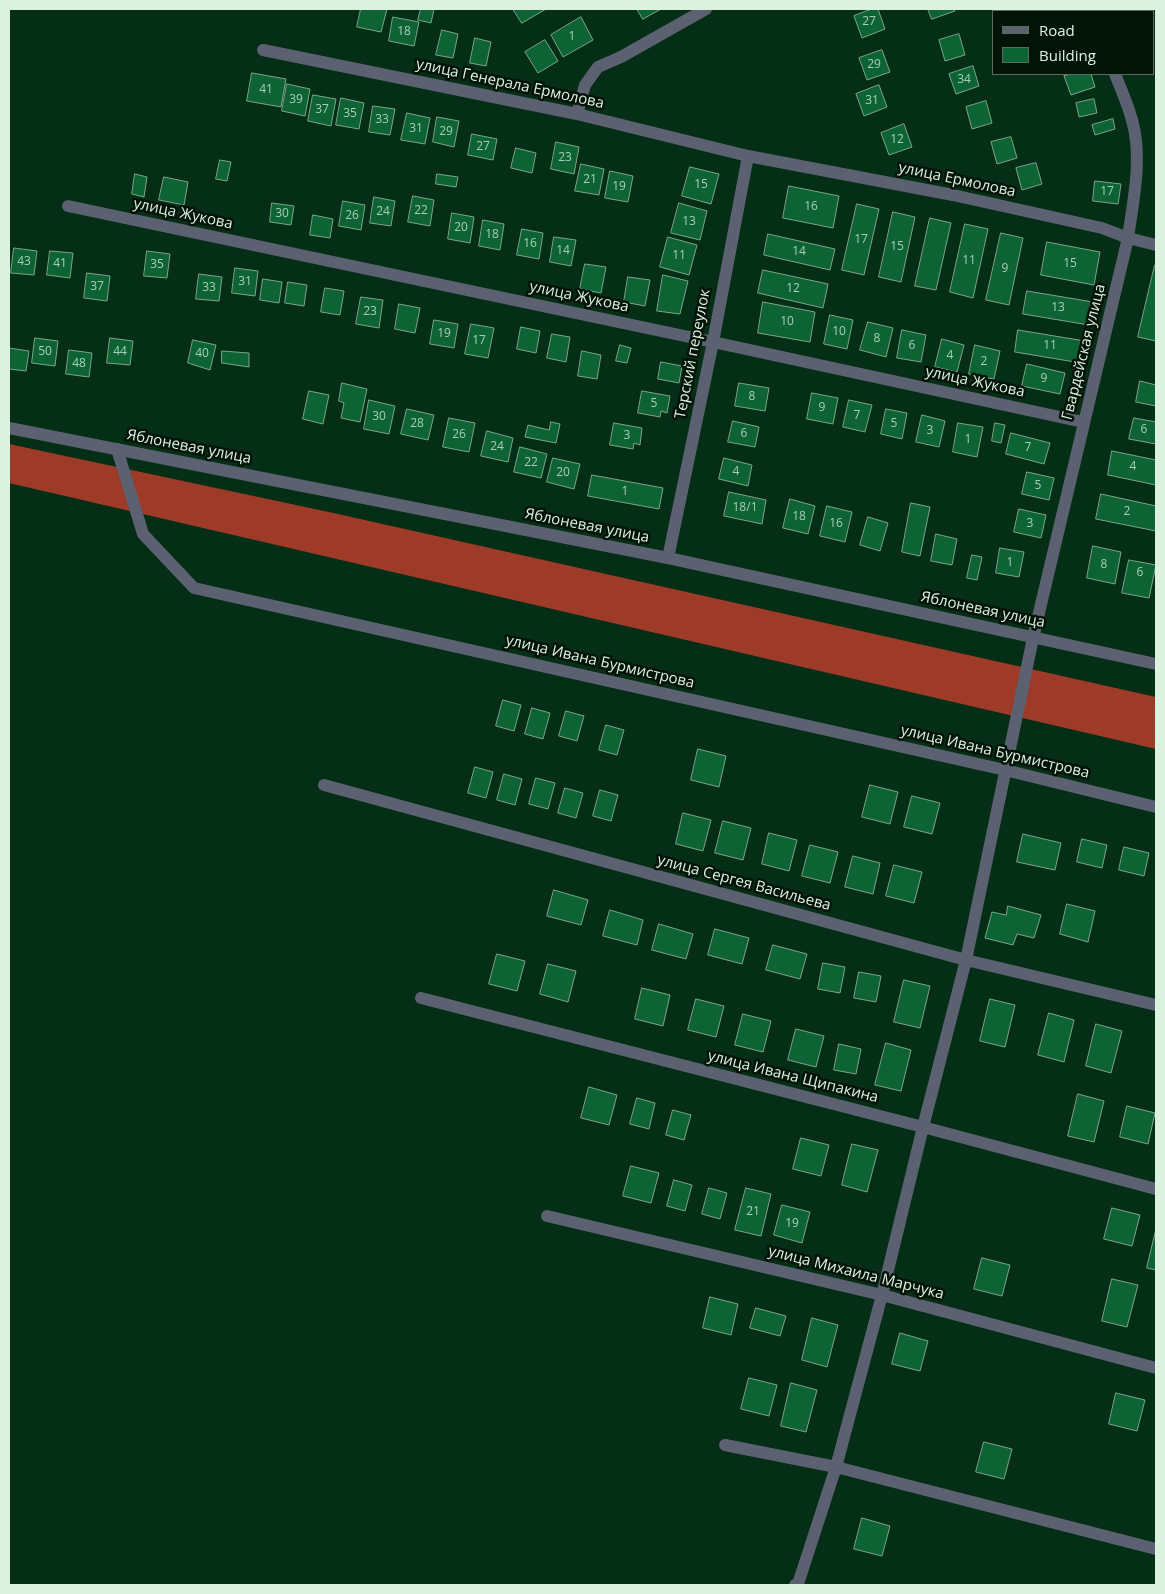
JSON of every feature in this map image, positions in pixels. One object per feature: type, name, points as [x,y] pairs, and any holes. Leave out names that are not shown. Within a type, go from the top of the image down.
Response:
[{"type":"street","points":[[577,114],[585,85],[598,67],[621,57],[706,9]]},
{"type":"street","name":"улица Генерала Ермолова","points":[[263,50],[577,114],[748,156]]},
{"type":"street","name":"Гвардейская улица","points":[[795,1585],[798,1584],[836,1467],[882,1295],[966,960],[1033,638],[1128,238],[1137,178],[1136,149],[1133,122],[1115,75]]},
{"type":"street","name":"улица Ермолова","points":[[748,156],[962,197],[1102,228],[1128,238],[1156,245]]},
{"type":"street","name":"Терский переулок","points":[[668,558],[713,342],[748,156]]},
{"type":"street","name":"улица Жукова","points":[[68,206],[1083,422]]},
{"type":"street","name":"Яблоневая улица","points":[[9,428],[668,558],[1156,664]]},
{"type":"street","name":"улица Ивана Бурмистрова","points":[[117,449],[143,534],[194,588],[1005,770],[1156,807]]},
{"type":"street","name":"улица Сергея Васильева","points":[[324,785],[966,960],[1156,1005]]},
{"type":"street","name":"улица Ивана Щипакина","points":[[421,998],[1156,1189]]},
{"type":"street","name":"улица Михаила Марчука","points":[[547,1216],[882,1295],[1156,1368]]},
{"type":"street","points":[[725,1445],[836,1467],[1156,1549]]},
{"type":"shaded area","points":[[9,444],[329,512],[1156,697],[1156,749],[9,483]]},
{"type":"building","points":[[361,9],[387,9],[381,32],[357,27]]},
{"type":"building","points":[[421,9],[434,9],[431,23],[418,20]]},
{"type":"building","points":[[513,9],[546,9],[522,23]]},
{"type":"building","points":[[637,9],[661,9],[643,19]]},
{"type":"building","points":[[872,9],[878,9],[885,29],[862,38],[854,16]]},
{"type":"building","points":[[928,9],[954,9],[955,11],[932,19]]},
{"type":"building","points":[[393,17],[419,22],[414,46],[389,41]]},
{"type":"building","points":[[581,17],[593,40],[563,57],[551,35]]},
{"type":"building","points":[[442,30],[458,34],[453,58],[436,55]]},
{"type":"building","points":[[959,34],[965,55],[945,61],[939,40]]},
{"type":"building","points":[[475,38],[491,42],[486,66],[470,63]]},
{"type":"building","points":[[545,40],[558,61],[538,73],[525,52]]},
{"type":"building","points":[[882,50],[890,72],[867,80],[859,58]]},
{"type":"building","points":[[973,66],[979,86],[956,94],[949,74]]},
{"type":"building","points":[[252,73],[286,79],[281,107],[247,101]]},
{"type":"building","points":[[1091,75],[1095,87],[1071,95],[1064,76]]},
{"type":"building","points":[[287,84],[310,89],[305,116],[282,111]]},
{"type":"building","points":[[879,85],[887,107],[864,116],[856,94]]},
{"type":"building","points":[[313,95],[336,99],[331,126],[308,121]]},
{"type":"building","points":[[341,98],[364,103],[359,129],[336,125]]},
{"type":"building","points":[[1094,99],[1097,113],[1079,117],[1076,103]]},
{"type":"building","points":[[986,101],[992,123],[972,129],[966,107]]},
{"type":"building","points":[[373,106],[395,109],[390,135],[369,132]]},
{"type":"building","points":[[407,113],[430,118],[425,144],[401,140]]},
{"type":"building","points":[[437,117],[459,121],[454,147],[433,142]]},
{"type":"building","points":[[1113,119],[1115,129],[1095,135],[1092,125]]},
{"type":"building","points":[[904,124],[912,147],[889,155],[881,133]]},
{"type":"building","points":[[472,134],[497,139],[493,160],[468,155]]},
{"type":"building","points":[[1011,137],[1017,158],[997,164],[991,142]]},
{"type":"building","points":[[556,142],[579,147],[574,174],[551,169]]},
{"type":"building","points":[[516,148],[536,153],[532,173],[511,168]]},
{"type":"building","points":[[220,160],[231,162],[227,181],[216,179]]},
{"type":"building","points":[[1036,163],[1042,184],[1022,190],[1016,168]]},
{"type":"building","points":[[581,164],[604,169],[599,195],[575,191]]},
{"type":"building","points":[[690,167],[719,174],[711,204],[682,196]]},
{"type":"building","points":[[610,171],[633,176],[628,202],[605,198]]},
{"type":"building","points":[[135,174],[147,177],[144,197],[132,194]]},
{"type":"building","points":[[437,174],[458,177],[456,187],[436,184]]},
{"type":"building","points":[[164,177],[188,182],[184,205],[159,200]]},
{"type":"building","points":[[1095,181],[1121,184],[1118,204],[1093,201]]},
{"type":"building","points":[[789,186],[839,196],[833,228],[783,218]]},
{"type":"building","points":[[413,196],[434,200],[430,226],[408,222]]},
{"type":"building","points":[[374,197],[395,201],[391,226],[370,223]]},
{"type":"building","points":[[343,201],[365,205],[361,230],[339,226]]},
{"type":"building","points":[[272,203],[294,206],[291,225],[270,222]]},
{"type":"building","points":[[679,203],[707,211],[700,240],[671,233]]},
{"type":"building","points":[[857,204],[879,209],[864,275],[842,270]]},
{"type":"building","points":[[893,212],[915,217],[901,282],[879,277]]},
{"type":"building","points":[[452,213],[474,217],[470,243],[448,239]]},
{"type":"building","points":[[313,215],[333,219],[330,238],[310,235]]},
{"type":"building","points":[[930,218],[951,223],[936,290],[915,286]]},
{"type":"building","points":[[483,220],[504,224],[500,250],[479,246]]},
{"type":"building","points":[[965,224],[988,229],[973,298],[950,292]]},
{"type":"building","points":[[522,229],[543,233],[539,259],[517,255]]},
{"type":"building","points":[[1001,233],[1023,238],[1009,305],[986,300]]},
{"type":"building","points":[[768,234],[835,249],[830,270],[764,255]]},
{"type":"building","points":[[554,237],[576,240],[571,266],[550,262]]},
{"type":"building","points":[[668,237],[697,245],[689,275],[660,267]]},
{"type":"building","points":[[1047,242],[1100,252],[1094,285],[1041,275]]},
{"type":"building","points":[[14,248],[37,251],[34,275],[11,273]]},
{"type":"building","points":[[50,251],[73,253],[70,278],[47,275]]},
{"type":"building","points":[[147,251],[170,254],[167,278],[144,276]]},
{"type":"building","points":[[585,264],[606,267],[601,293],[580,289]]},
{"type":"building","points":[[1156,265],[1156,341],[1138,337]]},
{"type":"building","points":[[235,268],[258,271],[255,296],[232,293]]},
{"type":"building","points":[[763,270],[828,284],[823,308],[758,293]]},
{"type":"building","points":[[87,273],[110,276],[107,301],[84,298]]},
{"type":"building","points":[[199,274],[222,277],[219,301],[196,299]]},
{"type":"building","points":[[663,275],[688,281],[680,314],[657,311]]},
{"type":"building","points":[[628,277],[650,280],[645,306],[624,302]]},
{"type":"building","points":[[263,279],[282,282],[279,303],[260,300]]},
{"type":"building","points":[[288,282],[307,285],[304,306],[285,303]]},
{"type":"building","points":[[325,288],[344,291],[340,315],[321,312]]},
{"type":"building","points":[[1027,291],[1093,302],[1089,325],[1023,314]]},
{"type":"building","points":[[361,297],[383,300],[379,328],[356,324]]},
{"type":"building","points":[[763,302],[815,312],[810,342],[758,333]]},
{"type":"building","points":[[399,304],[420,308],[415,333],[395,329]]},
{"type":"building","points":[[830,315],[853,320],[847,349],[824,344]]},
{"type":"building","points":[[434,320],[458,324],[454,348],[430,344]]},
{"type":"building","points":[[868,322],[893,328],[886,357],[860,350]]},
{"type":"building","points":[[471,324],[494,328],[488,358],[465,354]]},
{"type":"building","points":[[521,327],[540,331],[536,353],[517,349]]},
{"type":"building","points":[[902,330],[926,335],[921,362],[897,358]]},
{"type":"building","points":[[1018,330],[1085,341],[1081,363],[1015,352]]},
{"type":"building","points":[[552,334],[570,337],[566,362],[547,358]]},
{"type":"building","points":[[35,338],[58,341],[55,366],[32,363]]},
{"type":"building","points":[[110,338],[133,341],[130,365],[107,363]]},
{"type":"building","points":[[942,339],[964,345],[957,372],[935,367]]},
{"type":"building","points":[[193,340],[216,345],[210,370],[188,363]]},
{"type":"building","points":[[620,345],[631,348],[627,363],[616,361]]},
{"type":"building","points":[[975,345],[1000,351],[994,379],[969,374]]},
{"type":"building","points":[[9,348],[29,351],[26,371],[9,369]]},
{"type":"building","points":[[69,350],[92,353],[89,377],[66,374]]},
{"type":"building","points":[[222,351],[249,353],[249,367],[222,363]]},
{"type":"building","points":[[582,351],[601,355],[597,379],[578,376]]},
{"type":"building","points":[[661,362],[682,366],[679,383],[658,379]]},
{"type":"building","points":[[1027,364],[1065,373],[1060,394],[1022,386]]},
{"type":"building","points":[[1140,381],[1156,385],[1156,406],[1136,402]]},
{"type":"building","points":[[342,383],[367,389],[360,422],[341,418],[344,403],[339,401]]},
{"type":"building","points":[[739,383],[769,388],[765,411],[735,406]]},
{"type":"building","points":[[309,391],[329,395],[323,424],[303,419]]},
{"type":"building","points":[[642,391],[670,396],[667,413],[661,411],[660,417],[638,413]]},
{"type":"building","points":[[812,393],[838,398],[833,424],[807,419]]},
{"type":"building","points":[[369,400],[395,406],[389,434],[364,429]]},
{"type":"building","points":[[849,400],[872,405],[865,432],[843,427]]},
{"type":"building","points":[[407,409],[434,415],[428,440],[401,434]]},
{"type":"building","points":[[886,409],[907,413],[902,439],[881,434]]},
{"type":"building","points":[[922,415],[945,421],[939,447],[916,442]]},
{"type":"building","points":[[449,418],[475,423],[469,452],[443,447]]},
{"type":"building","points":[[1134,418],[1156,422],[1156,444],[1129,439]]},
{"type":"building","points":[[733,421],[759,427],[755,447],[728,442]]},
{"type":"building","points":[[551,422],[560,424],[556,443],[525,437],[528,425],[549,430]]},
{"type":"building","points":[[614,423],[642,428],[640,445],[634,443],[633,449],[610,445]]},
{"type":"building","points":[[958,423],[983,427],[977,457],[953,452]]},
{"type":"building","points":[[995,423],[1005,425],[1001,443],[992,441]]},
{"type":"building","points":[[487,431],[513,438],[508,462],[481,456]]},
{"type":"building","points":[[1011,433],[1050,443],[1044,464],[1006,454]]},
{"type":"building","points":[[520,447],[547,454],[541,478],[514,472]]},
{"type":"building","points":[[1112,451],[1156,460],[1156,485],[1108,475]]},
{"type":"building","points":[[553,458],[580,464],[574,489],[547,482]]},
{"type":"building","points":[[724,458],[752,465],[748,486],[719,479]]},
{"type":"building","points":[[1027,472],[1054,478],[1049,500],[1022,494]]},
{"type":"building","points":[[592,475],[663,488],[659,509],[588,496]]},
{"type":"building","points":[[729,492],[766,500],[762,524],[724,516]]},
{"type":"building","points":[[1101,494],[1156,506],[1156,531],[1096,519]]},
{"type":"building","points":[[790,499],[815,506],[808,534],[783,528]]},
{"type":"building","points":[[911,503],[930,507],[920,556],[902,552]]},
{"type":"building","points":[[827,506],[852,512],[845,542],[820,536]]},
{"type":"building","points":[[1019,509],[1046,515],[1041,538],[1014,532]]},
{"type":"building","points":[[868,517],[888,523],[880,551],[860,545]]},
{"type":"building","points":[[936,534],[957,539],[952,565],[931,561]]},
{"type":"building","points":[[1093,546],[1121,552],[1115,584],[1087,578]]},
{"type":"building","points":[[1000,548],[1024,552],[1019,577],[996,573]]},
{"type":"building","points":[[972,555],[982,557],[977,580],[967,578]]},
{"type":"building","points":[[1129,560],[1156,565],[1149,598],[1122,593]]},
{"type":"building","points":[[503,700],[521,705],[514,731],[496,726]]},
{"type":"building","points":[[532,708],[550,713],[543,739],[525,734]]},
{"type":"building","points":[[566,711],[584,716],[577,741],[559,736]]},
{"type":"building","points":[[606,725],[624,730],[617,755],[599,750]]},
{"type":"building","points":[[698,749],[726,756],[719,787],[691,780]]},
{"type":"building","points":[[475,767],[493,772],[486,798],[468,793]]},
{"type":"building","points":[[504,774],[522,779],[515,805],[497,800]]},
{"type":"building","points":[[536,778],[555,783],[548,809],[529,804]]},
{"type":"building","points":[[870,785],[898,792],[890,824],[862,817]]},
{"type":"building","points":[[565,788],[583,793],[576,818],[558,813]]},
{"type":"building","points":[[600,790],[618,795],[611,821],[593,816]]},
{"type":"building","points":[[912,796],[940,803],[932,834],[904,827]]},
{"type":"building","points":[[683,813],[711,820],[703,851],[676,844]]},
{"type":"building","points":[[723,821],[751,828],[743,860],[715,853]]},
{"type":"building","points":[[769,833],[797,840],[789,871],[762,864]]},
{"type":"building","points":[[1023,834],[1061,843],[1055,870],[1017,862]]},
{"type":"building","points":[[1082,839],[1107,845],[1102,868],[1077,862]]},
{"type":"building","points":[[810,845],[838,852],[830,883],[802,876]]},
{"type":"building","points":[[1124,847],[1149,853],[1144,876],[1119,870]]},
{"type":"building","points":[[853,856],[880,863],[873,894],[845,887]]},
{"type":"building","points":[[894,865],[922,872],[914,903],[886,896]]},
{"type":"building","points":[[554,890],[588,900],[581,925],[547,916]]},
{"type":"building","points":[[1067,904],[1095,911],[1088,942],[1060,934]]},
{"type":"building","points":[[1008,906],[1041,915],[1034,938],[1017,934],[1013,945],[985,938],[992,912],[1006,915]]},
{"type":"building","points":[[610,910],[643,920],[637,945],[603,936]]},
{"type":"building","points":[[659,924],[693,934],[686,959],[652,950]]},
{"type":"building","points":[[715,929],[749,938],[742,964],[708,955]]},
{"type":"building","points":[[773,945],[807,954],[800,979],[766,970]]},
{"type":"building","points":[[497,954],[525,961],[517,991],[489,984]]},
{"type":"building","points":[[823,963],[845,967],[840,993],[818,989]]},
{"type":"building","points":[[548,964],[576,971],[568,1002],[540,994]]},
{"type":"building","points":[[859,972],[881,976],[876,1002],[854,998]]},
{"type":"building","points":[[904,980],[930,986],[920,1028],[894,1022]]},
{"type":"building","points":[[642,988],[670,995],[663,1026],[635,1019]]},
{"type":"building","points":[[696,999],[724,1006],[716,1037],[688,1030]]},
{"type":"building","points":[[990,999],[1015,1005],[1005,1047],[980,1041]]},
{"type":"building","points":[[1049,1013],[1074,1020],[1064,1062],[1038,1055]]},
{"type":"building","points":[[743,1014],[771,1021],[763,1052],[735,1045]]},
{"type":"building","points":[[1096,1024],[1122,1031],[1111,1073],[1086,1066]]},
{"type":"building","points":[[796,1029],[824,1036],[816,1067],[788,1060]]},
{"type":"building","points":[[886,1043],[911,1050],[901,1091],[875,1085]]},
{"type":"building","points":[[839,1044],[861,1049],[856,1074],[834,1070]]},
{"type":"building","points":[[589,1087],[617,1095],[609,1125],[581,1118]]},
{"type":"building","points":[[1078,1094],[1104,1101],[1094,1142],[1068,1136]]},
{"type":"building","points":[[637,1098],[655,1103],[649,1129],[630,1124]]},
{"type":"building","points":[[1127,1106],[1155,1113],[1148,1144],[1120,1137]]},
{"type":"building","points":[[673,1110],[691,1115],[684,1140],[666,1135]]},
{"type":"building","points":[[801,1138],[829,1145],[821,1176],[793,1169]]},
{"type":"building","points":[[852,1144],[878,1150],[867,1192],[842,1185]]},
{"type":"building","points":[[631,1166],[659,1173],[651,1203],[623,1196]]},
{"type":"building","points":[[674,1180],[692,1185],[685,1211],[667,1206]]},
{"type":"building","points":[[709,1188],[727,1193],[720,1219],[702,1214]]},
{"type":"building","points":[[746,1188],[771,1194],[761,1236],[735,1230]]},
{"type":"building","points":[[782,1205],[810,1212],[802,1243],[774,1235]]},
{"type":"building","points":[[1112,1208],[1140,1215],[1132,1246],[1104,1239]]},
{"type":"building","points":[[1156,1229],[1156,1270],[1147,1268]]},
{"type":"building","points":[[982,1258],[1010,1265],[1002,1296],[974,1289]]},
{"type":"building","points":[[1112,1279],[1138,1285],[1127,1327],[1102,1321]]},
{"type":"building","points":[[710,1297],[738,1304],[731,1335],[703,1328]]},
{"type":"building","points":[[756,1308],[786,1316],[780,1336],[750,1328]]},
{"type":"building","points":[[812,1318],[838,1325],[827,1367],[802,1360]]},
{"type":"building","points":[[900,1333],[928,1341],[920,1371],[892,1364]]},
{"type":"building","points":[[749,1378],[777,1385],[769,1416],[741,1409]]},
{"type":"building","points":[[791,1383],[817,1390],[806,1432],[781,1426]]},
{"type":"building","points":[[1116,1393],[1145,1400],[1137,1431],[1109,1424]]},
{"type":"building","points":[[984,1442],[1012,1449],[1004,1479],[976,1472]]},
{"type":"building","points":[[862,1518],[890,1526],[882,1556],[854,1549]]}]
